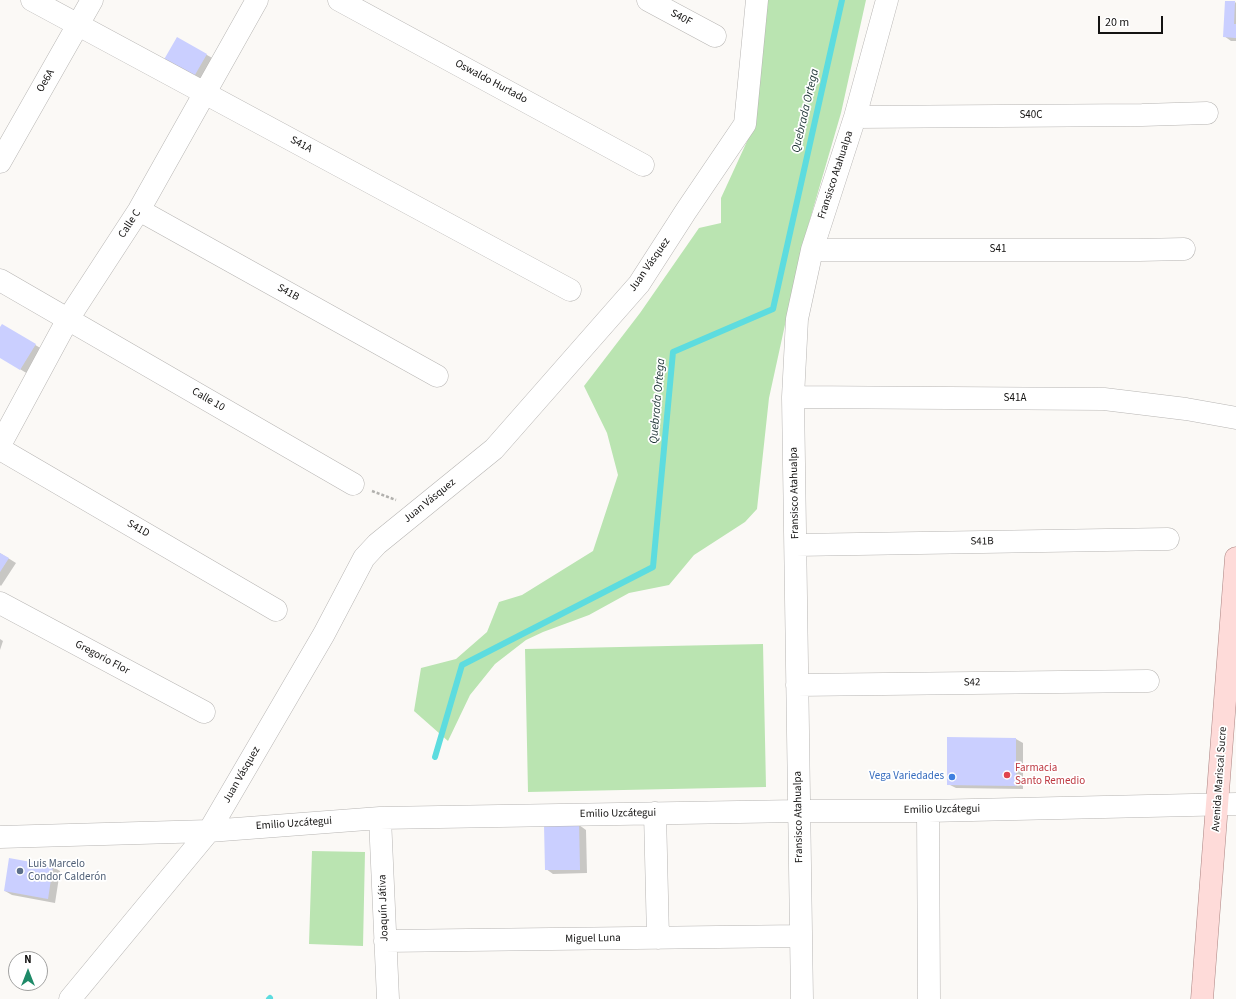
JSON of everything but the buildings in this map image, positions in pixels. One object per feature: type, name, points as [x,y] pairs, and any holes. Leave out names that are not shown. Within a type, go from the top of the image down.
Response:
[{"type":"main road","name":"Avenida Mariscal Sucre","points":[[1202,999],[1227,804],[1236,558]]},
{"type":"street","name":"S41A","points":[[32,0],[570,290]]},
{"type":"street","name":"Oe6A","points":[[0,162],[92,0]]},
{"type":"street","name":"Calle C","points":[[0,445],[68,319],[139,210],[257,0]]},
{"type":"street","name":"Oswaldo Hurtado","points":[[339,0],[643,165]]},
{"type":"street","name":"S40F","points":[[648,0],[714,36]]},
{"type":"street","name":"Juan Vásquez","points":[[70,999],[209,831],[324,634],[364,558],[377,544],[494,449],[639,284],[745,124],[757,0]]},
{"type":"street","name":"Fransisco Atahualpa","points":[[802,999],[796,685],[796,545],[793,397],[797,320],[812,250],[855,117],[887,0]]},
{"type":"street","name":"S40C","points":[[855,117],[1142,115],[1207,113]]},
{"type":"street","name":"S41B","points":[[139,210],[437,376]]},
{"type":"street","name":"S41","points":[[812,250],[1184,249]]},
{"type":"street","name":"Calle 10","points":[[0,280],[353,484]]},
{"type":"street","name":"S41A","points":[[793,397],[1104,399],[1186,409],[1236,418]]},
{"type":"street","name":"S41D","points":[[0,449],[276,610]]},
{"type":"street","name":"S41B","points":[[796,545],[1168,539]]},
{"type":"street","name":"Gregorio Flor","points":[[0,603],[204,712]]},
{"type":"street","name":"S42","points":[[796,685],[1148,681]]},
{"type":"street","name":"Emilio Uzcátegui","points":[[0,837],[209,831],[380,818],[798,811],[928,811],[1227,804]]},
{"type":"street","points":[[928,811],[929,999]]},
{"type":"street","points":[[655,813],[658,938]]},
{"type":"street","name":"Joaquín Játiva","points":[[380,818],[388,999]]},
{"type":"street","name":"Miguel Luna","points":[[385,941],[801,936]]},
{"type":"path","points":[[353,484],[421,509]]},
{"type":"green space","points":[[768,0],[866,0],[841,113],[802,247],[769,398],[757,509],[745,522],[694,555],[669,585],[629,593],[589,615],[526,640],[495,664],[470,695],[448,741],[414,711],[421,668],[456,659],[487,632],[499,602],[522,595],[593,551],[618,475],[607,433],[584,386],[640,313],[699,228],[721,223],[721,198],[755,124]]},
{"type":"green space","points":[[763,644],[766,787],[528,792],[525,649]]},
{"type":"green space","points":[[312,851],[365,852],[363,946],[309,944]]},
{"type":"waterway","name":"Quebrada Ortega","points":[[435,757],[462,665],[653,567],[673,352],[773,309],[842,0]]},
{"type":"place","name":"Farmacia Santo Remedio","points":[[1007,775]]},
{"type":"place","name":"Vega Variedades","points":[[952,777]]},
{"type":"place","name":"Luis Marcelo Condor Calderón","points":[[20,871]]}]
